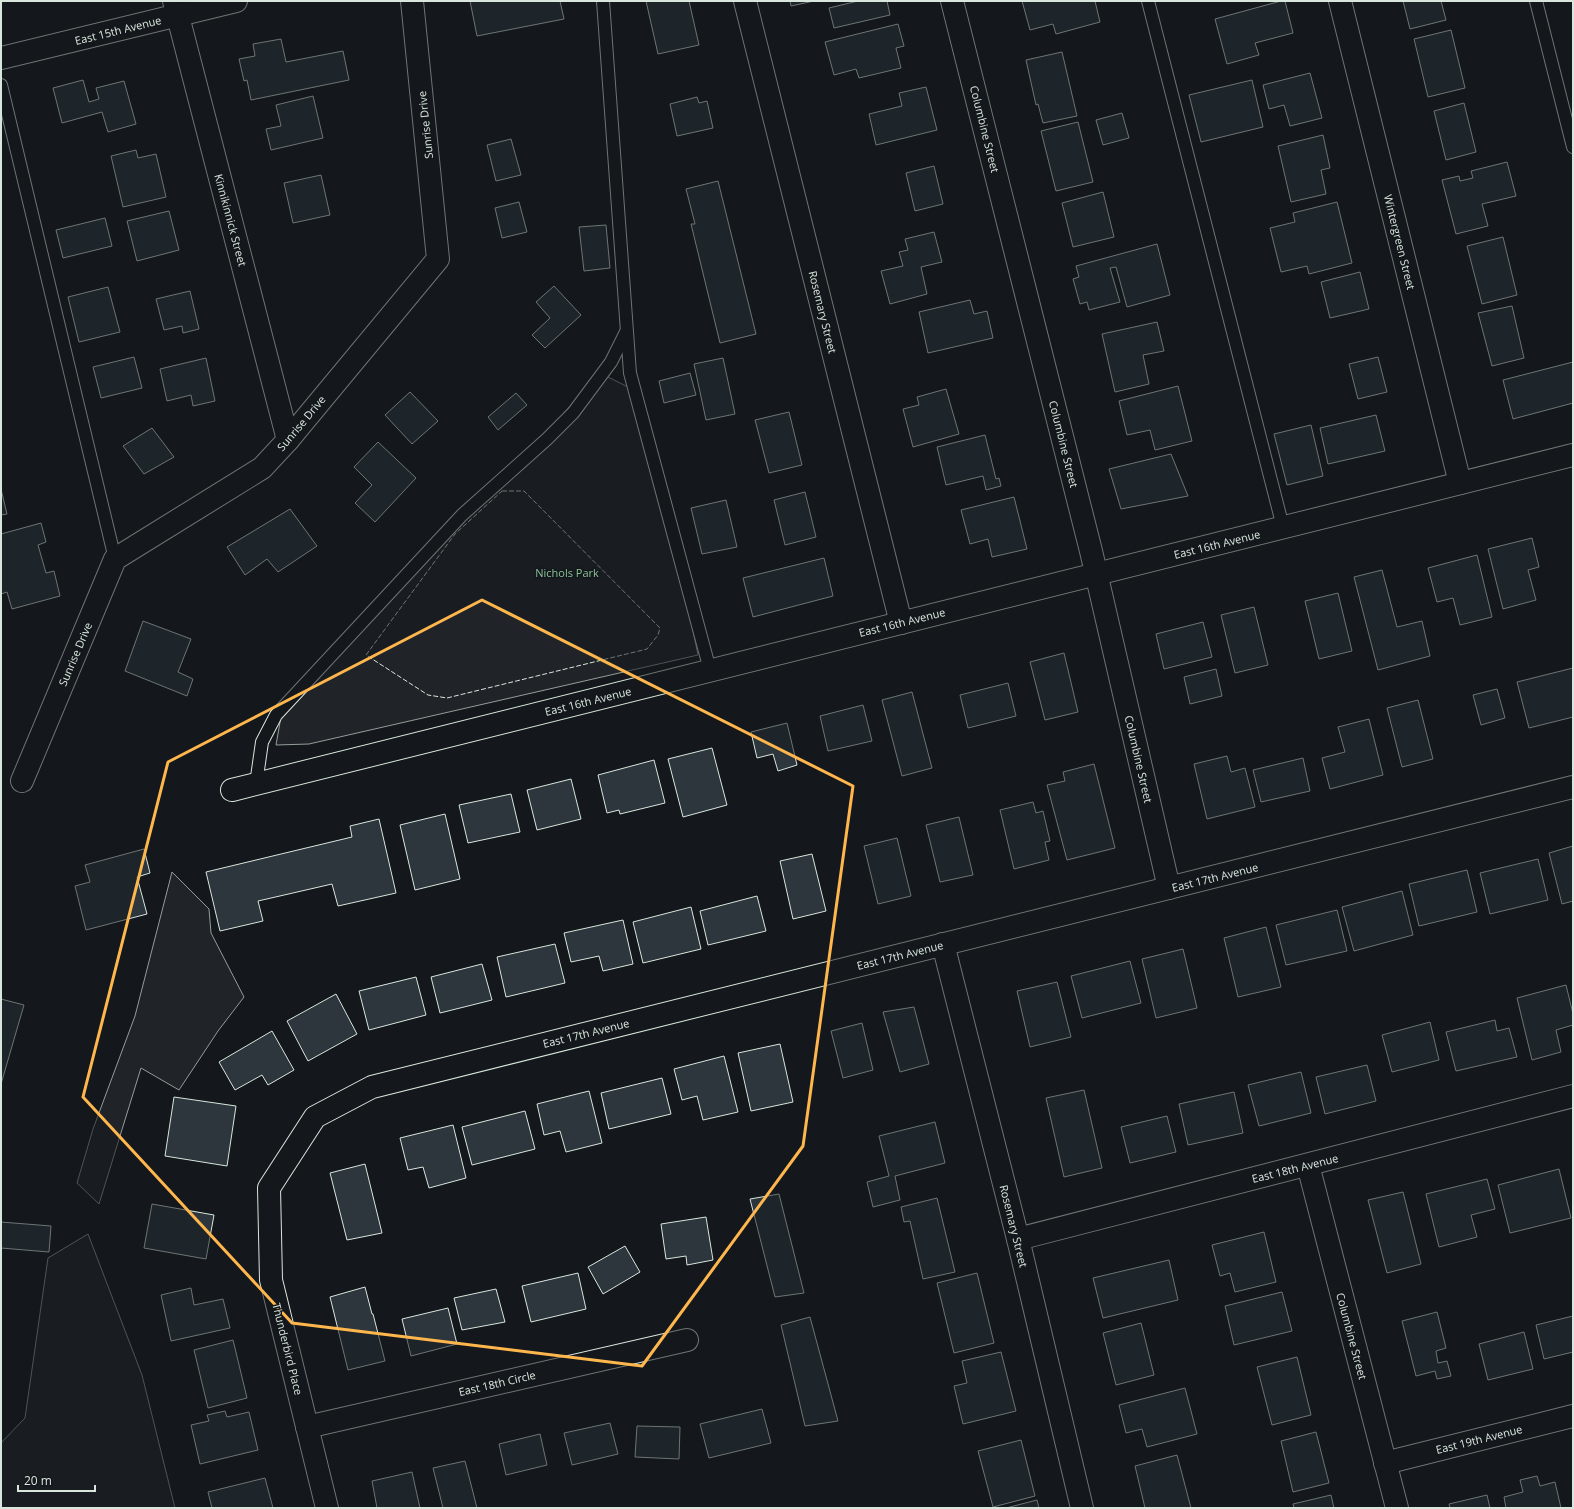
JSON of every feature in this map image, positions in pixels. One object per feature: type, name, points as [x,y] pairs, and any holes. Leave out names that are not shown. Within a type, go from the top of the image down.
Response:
[{"type":"street","name":"East 15th Avenue","points":[[1,58],[176,8],[236,1]]},
{"type":"street","name":"Sunrise Drive","points":[[22,780],[115,559],[262,468],[288,440],[438,259],[412,1]]},
{"type":"street","name":"Rosemary Street","points":[[745,1],[901,623]]},
{"type":"street","name":"Columbine Street","points":[[952,1],[1096,574],[1169,888]]},
{"type":"street","name":"Wintergreen Street","points":[[1340,1],[1460,483]]},
{"type":"street","name":"Kinnikinnick Street","points":[[176,8],[288,440]]},
{"type":"street","name":"East 16th Avenue","points":[[232,790],[1573,455]]},
{"type":"street","name":"East 17th Avenue","points":[[269,1188],[315,1117],[372,1087],[1573,787]]},
{"type":"street","name":"Rosemary Street","points":[[943,944],[1018,1239],[1082,1508]]},
{"type":"street","name":"East 18th Avenue","points":[[1018,1239],[1573,1096]]},
{"type":"street","name":"Columbine Street","points":[[1308,1165],[1397,1508]]},
{"type":"street","name":"Thunderbird Place","points":[[269,1188],[271,1280],[327,1508]]},
{"type":"street","name":"East 18th Circle","points":[[307,1426],[687,1340]]},
{"type":"street","name":"East 19th Avenue","points":[[1385,1463],[1573,1416]]},
{"type":"lane","points":[[603,1],[630,373],[710,670]]},
{"type":"lane","points":[[1148,1],[1283,527]]},
{"type":"lane","points":[[1536,1],[1573,146]]},
{"type":"lane","points":[[1,85],[115,559]]},
{"type":"lane","points":[[256,784],[262,742],[276,715],[462,514],[547,439],[573,413],[611,362],[627,331]]},
{"type":"highlighted area","points":[[482,600],[853,786],[803,1146],[642,1366],[292,1323],[83,1097],[168,762]]},
{"type":"green space","name":"Nichols Park","points":[[608,377],[632,389],[678,559],[698,655],[309,744],[276,745],[282,711],[517,465],[580,395]]},
{"type":"green space","points":[[172,872],[209,909],[211,933],[244,997],[218,1031],[179,1090],[141,1068],[99,1204],[77,1183],[93,1129],[135,1016]]},
{"type":"green space","points":[[88,1234],[142,1375],[175,1508],[1,1508],[1,1443],[25,1418],[48,1258]]},
{"type":"building","points":[[470,1],[560,1],[564,19],[477,36]]},
{"type":"building","points":[[646,1],[689,1],[699,45],[658,54]]},
{"type":"building","points":[[790,1],[814,1],[791,6]]},
{"type":"building","points":[[858,1],[887,1],[890,15],[834,28],[829,8]]},
{"type":"building","points":[[1022,1],[1095,1],[1100,22],[1056,34],[1053,24],[1030,30]]},
{"type":"building","points":[[1285,1],[1293,33],[1255,43],[1259,55],[1227,64],[1215,19]]},
{"type":"building","points":[[1403,1],[1441,1],[1446,20],[1410,29]]},
{"type":"building","points":[[898,24],[904,46],[896,48],[901,68],[859,78],[856,69],[834,75],[825,42]]},
{"type":"building","points":[[1451,30],[1465,88],[1428,97],[1414,39]]},
{"type":"building","points":[[281,39],[286,62],[343,51],[349,80],[251,100],[247,80],[244,81],[239,59],[255,56],[253,44]]},
{"type":"building","points":[[1062,52],[1077,116],[1043,123],[1038,104],[1036,105],[1026,60]]},
{"type":"building","points":[[1310,73],[1322,118],[1290,126],[1284,105],[1269,109],[1263,85]]},
{"type":"building","points":[[83,80],[89,102],[99,99],[96,88],[124,81],[136,124],[108,132],[102,112],[62,123],[53,88]]},
{"type":"building","points":[[1252,80],[1263,127],[1201,142],[1189,95]]},
{"type":"building","points":[[926,87],[937,130],[876,145],[869,114],[902,106],[899,93]]},
{"type":"building","points":[[313,96],[323,138],[271,150],[266,129],[281,126],[276,105]]},
{"type":"building","points":[[697,97],[699,103],[707,101],[713,128],[677,136],[670,104]]},
{"type":"building","points":[[1464,103],[1476,152],[1446,160],[1434,111]]},
{"type":"building","points":[[1122,113],[1129,138],[1103,145],[1096,120]]},
{"type":"building","points":[[1078,122],[1093,182],[1056,191],[1041,131]]},
{"type":"building","points":[[1323,135],[1330,168],[1321,170],[1326,194],[1291,202],[1278,146]]},
{"type":"building","points":[[511,139],[521,175],[496,181],[487,145]]},
{"type":"building","points":[[136,150],[138,158],[156,154],[166,197],[123,207],[111,156]]},
{"type":"building","points":[[1507,162],[1516,196],[1482,204],[1488,226],[1456,234],[1442,180],[1459,176],[1460,181],[1473,178],[1471,171]]},
{"type":"building","points":[[934,166],[943,204],[915,211],[906,173]]},
{"type":"building","points":[[321,175],[330,215],[293,223],[284,183]]},
{"type":"building","points":[[718,181],[756,334],[720,343],[691,224],[695,224],[686,189]]},
{"type":"building","points":[[1103,192],[1114,237],[1073,247],[1062,203]]},
{"type":"building","points":[[519,202],[527,232],[502,238],[495,208]]},
{"type":"building","points":[[1337,202],[1352,263],[1309,274],[1307,266],[1281,272],[1270,228],[1295,222],[1293,213]]},
{"type":"building","points":[[169,211],[179,250],[137,261],[127,221]]},
{"type":"building","points":[[105,218],[112,246],[63,258],[56,230]]},
{"type":"building","points":[[606,225],[610,268],[584,271],[579,227]]},
{"type":"building","points":[[934,232],[942,262],[921,267],[927,294],[890,304],[881,271],[903,266],[899,252],[908,250],[905,239]]},
{"type":"building","points":[[1503,237],[1517,295],[1482,304],[1467,246]]},
{"type":"building","points":[[1157,244],[1170,295],[1127,307],[1116,267],[1110,268],[1120,302],[1089,310],[1087,302],[1080,304],[1073,279],[1079,277],[1076,266]]},
{"type":"building","points":[[1360,272],[1369,309],[1330,318],[1321,282]]},
{"type":"building","points":[[554,286],[581,315],[545,348],[532,335],[550,318],[536,302]]},
{"type":"building","points":[[108,287],[120,332],[79,342],[68,297]]},
{"type":"building","points":[[190,291],[199,329],[183,333],[182,326],[164,330],[156,299]]},
{"type":"building","points":[[970,300],[974,314],[987,311],[993,338],[928,353],[919,312]]},
{"type":"building","points":[[1512,306],[1524,358],[1492,366],[1478,313]]},
{"type":"building","points":[[1157,322],[1164,351],[1143,355],[1149,384],[1115,392],[1102,334]]},
{"type":"building","points":[[134,357],[142,388],[101,398],[93,367]]},
{"type":"building","points":[[1378,357],[1387,392],[1358,399],[1349,364]]},
{"type":"building","points":[[206,358],[215,401],[193,406],[191,395],[167,401],[160,369]]},
{"type":"building","points":[[723,358],[735,414],[706,420],[694,364]]},
{"type":"building","points":[[1573,362],[1573,403],[1513,419],[1503,380]]},
{"type":"building","points":[[690,373],[696,395],[664,403],[659,381]]},
{"type":"building","points":[[1178,386],[1192,441],[1155,450],[1150,430],[1127,435],[1119,401]]},
{"type":"building","points":[[946,389],[959,434],[913,447],[903,409],[919,405],[917,397]]},
{"type":"building","points":[[410,392],[438,421],[412,444],[385,415]]},
{"type":"building","points":[[516,393],[527,405],[498,430],[488,417]]},
{"type":"building","points":[[789,412],[802,465],[769,473],[755,420]]},
{"type":"building","points":[[1376,415],[1385,451],[1328,464],[1320,428]]},
{"type":"building","points":[[1311,425],[1323,476],[1287,485],[1274,434]]},
{"type":"building","points":[[152,428],[174,457],[144,474],[123,446]]},
{"type":"building","points":[[985,435],[996,479],[999,478],[1001,486],[986,490],[983,476],[946,485],[937,447]]},
{"type":"building","points":[[378,442],[416,478],[375,522],[355,503],[372,485],[354,467]]},
{"type":"building","points":[[1171,454],[1188,496],[1121,509],[1109,469]]},
{"type":"building","points":[[1,489],[7,514],[1,515]]},
{"type":"building","points":[[805,492],[816,537],[785,545],[774,500]]},
{"type":"building","points":[[1014,497],[1027,549],[992,557],[988,539],[970,544],[961,510]]},
{"type":"building","points":[[726,500],[737,547],[702,554],[691,508]]},
{"type":"building","points":[[290,509],[317,546],[278,572],[267,559],[245,575],[227,547]]},
{"type":"building","points":[[41,523],[46,542],[38,545],[46,573],[54,571],[60,596],[12,609],[7,592],[1,594],[1,534]]},
{"type":"building","points":[[1532,538],[1539,567],[1528,570],[1536,600],[1503,609],[1488,549]]},
{"type":"building","points":[[1477,555],[1492,617],[1460,625],[1453,598],[1437,602],[1428,568]]},
{"type":"building","points":[[824,558],[833,596],[753,617],[743,578]]},
{"type":"building","points":[[1382,570],[1397,627],[1422,621],[1430,656],[1378,670],[1354,577]]},
{"type":"building","points":[[1338,593],[1352,651],[1319,659],[1305,601]]},
{"type":"building","points":[[1254,607],[1268,665],[1235,673],[1221,615]]},
{"type":"building","points":[[143,621],[191,639],[178,672],[193,679],[187,696],[125,671]]},
{"type":"building","points":[[1203,622],[1212,657],[1164,669],[1156,634]]},
{"type":"building","points":[[1064,653],[1078,712],[1045,720],[1030,662]]},
{"type":"building","points":[[1573,668],[1573,717],[1529,728],[1517,682]]},
{"type":"building","points":[[1216,669],[1222,696],[1190,704],[1184,677]]},
{"type":"building","points":[[1008,683],[1016,716],[968,728],[960,695]]},
{"type":"building","points":[[1497,689],[1505,718],[1481,725],[1473,695]]},
{"type":"building","points":[[912,692],[932,768],[902,776],[882,700]]},
{"type":"building","points":[[1418,700],[1433,759],[1402,767],[1387,708]]},
{"type":"building","points":[[863,705],[872,741],[828,751],[820,716]]},
{"type":"building","points":[[1369,719],[1383,775],[1330,789],[1322,758],[1345,752],[1338,727]]},
{"type":"building","points":[[787,723],[797,765],[778,771],[773,754],[757,758],[751,732]]},
{"type":"building","points":[[712,748],[727,805],[683,817],[668,759]]},
{"type":"building","points":[[1227,756],[1231,772],[1245,768],[1255,807],[1207,819],[1194,764]]},
{"type":"building","points":[[1303,758],[1310,791],[1261,802],[1253,770]]},
{"type":"building","points":[[654,760],[665,803],[620,814],[619,810],[607,813],[598,775]]},
{"type":"building","points":[[1094,764],[1115,848],[1067,860],[1047,785],[1065,781],[1063,772]]},
{"type":"building","points":[[571,779],[581,819],[537,830],[527,790]]},
{"type":"building","points":[[511,794],[520,832],[468,843],[459,805]]},
{"type":"building","points":[[1033,802],[1036,813],[1043,811],[1050,841],[1045,842],[1049,860],[1014,869],[1000,810]]},
{"type":"building","points":[[445,814],[460,879],[415,890],[400,825]]},
{"type":"building","points":[[959,817],[973,875],[940,882],[926,825]]},
{"type":"building","points":[[379,819],[396,893],[338,906],[332,884],[258,901],[263,921],[220,931],[206,872],[352,837],[350,826]]},
{"type":"building","points":[[897,838],[911,896],[878,904],[864,846]]},
{"type":"building","points":[[1573,846],[1573,901],[1562,904],[1549,853]]},
{"type":"building","points":[[144,849],[150,873],[137,877],[147,914],[86,930],[75,886],[90,882],[85,865]]},
{"type":"building","points":[[812,854],[826,911],[793,919],[780,861]]},
{"type":"building","points":[[1538,859],[1548,900],[1490,914],[1480,873]]},
{"type":"building","points":[[1467,870],[1477,912],[1419,926],[1409,884]]},
{"type":"building","points":[[1402,891],[1413,935],[1354,951],[1342,907]]},
{"type":"building","points":[[757,896],[766,931],[708,945],[700,911]]},
{"type":"building","points":[[691,907],[701,949],[643,963],[633,922]]},
{"type":"building","points":[[1337,910],[1347,951],[1286,965],[1276,925]]},
{"type":"building","points":[[623,920],[633,964],[603,971],[599,956],[571,962],[564,933]]},
{"type":"building","points":[[1266,927],[1281,987],[1238,997],[1224,938]]},
{"type":"building","points":[[555,944],[565,983],[506,997],[497,957]]},
{"type":"building","points":[[1183,949],[1197,1008],[1156,1018],[1142,959]]},
{"type":"building","points":[[1130,961],[1141,1003],[1082,1018],[1071,976]]},
{"type":"building","points":[[482,964],[492,1000],[440,1013],[431,977]]},
{"type":"building","points":[[416,977],[426,1015],[369,1030],[359,991]]},
{"type":"building","points":[[1057,982],[1071,1037],[1030,1047],[1017,991]]},
{"type":"building","points":[[1566,985],[1573,1014],[1573,1025],[1556,1030],[1561,1052],[1532,1060],[1517,998]]},
{"type":"building","points":[[336,994],[357,1034],[308,1061],[287,1021]]},
{"type":"building","points":[[1,999],[24,1005],[1,1084]]},
{"type":"building","points":[[914,1007],[929,1064],[900,1072],[883,1012]]},
{"type":"building","points":[[1495,1020],[1497,1031],[1509,1028],[1517,1057],[1456,1071],[1446,1032]]},
{"type":"building","points":[[1430,1022],[1439,1060],[1392,1072],[1382,1035]]},
{"type":"building","points":[[862,1023],[873,1070],[843,1078],[831,1031]]},
{"type":"building","points":[[272,1031],[294,1070],[268,1085],[262,1075],[235,1090],[219,1062]]},
{"type":"building","points":[[780,1044],[793,1102],[751,1111],[738,1053]]},
{"type":"building","points":[[724,1056],[738,1112],[703,1120],[697,1096],[682,1100],[674,1069]]},
{"type":"building","points":[[1367,1065],[1376,1101],[1325,1114],[1316,1077]]},
{"type":"building","points":[[1301,1072],[1311,1113],[1259,1126],[1248,1085]]},
{"type":"building","points":[[662,1078],[671,1114],[609,1129],[601,1093]]},
{"type":"building","points":[[1084,1090],[1102,1168],[1064,1177],[1046,1098]]},
{"type":"building","points":[[589,1091],[602,1143],[566,1152],[560,1131],[544,1135],[537,1104]]},
{"type":"building","points":[[1234,1092],[1243,1133],[1188,1145],[1179,1104]]},
{"type":"building","points":[[174,1097],[236,1106],[227,1166],[165,1156]]},
{"type":"building","points":[[525,1111],[535,1149],[472,1165],[462,1127]]},
{"type":"building","points":[[1167,1116],[1176,1152],[1130,1163],[1121,1127]]},
{"type":"building","points":[[935,1122],[945,1163],[895,1176],[900,1200],[873,1207],[867,1182],[889,1176],[879,1136]]},
{"type":"building","points":[[453,1125],[466,1178],[429,1188],[423,1167],[408,1170],[400,1138]]},
{"type":"building","points":[[365,1164],[382,1233],[347,1240],[330,1173]]},
{"type":"building","points":[[1559,1169],[1571,1218],[1510,1233],[1498,1185]]},
{"type":"building","points":[[1487,1179],[1495,1209],[1471,1215],[1477,1237],[1439,1247],[1426,1194]]},
{"type":"building","points":[[1403,1192],[1421,1264],[1387,1273],[1368,1200]]},
{"type":"building","points":[[779,1194],[804,1293],[775,1297],[750,1199]]},
{"type":"building","points":[[937,1198],[955,1272],[923,1279],[910,1221],[904,1222],[901,1207]]},
{"type":"building","points":[[152,1204],[214,1215],[206,1259],[144,1248]]},
{"type":"building","points":[[706,1217],[713,1260],[687,1265],[686,1256],[666,1259],[661,1224]]},
{"type":"building","points":[[1,1222],[51,1226],[49,1252],[1,1248]]},
{"type":"building","points":[[1264,1232],[1276,1282],[1235,1292],[1230,1273],[1220,1276],[1212,1245]]},
{"type":"building","points":[[625,1246],[640,1272],[603,1294],[588,1267]]},
{"type":"building","points":[[1169,1260],[1178,1300],[1103,1318],[1093,1278]]},
{"type":"building","points":[[578,1273],[586,1309],[531,1322],[522,1286]]},
{"type":"building","points":[[977,1273],[994,1343],[954,1353],[937,1283]]},
{"type":"building","points":[[365,1287],[385,1361],[348,1370],[330,1297]]},
{"type":"building","points":[[191,1288],[194,1305],[223,1299],[230,1328],[171,1341],[161,1295]]},
{"type":"building","points":[[496,1289],[505,1322],[462,1330],[454,1298]]},
{"type":"building","points":[[1282,1292],[1292,1331],[1234,1345],[1225,1306]]},
{"type":"building","points":[[448,1308],[457,1344],[411,1356],[402,1319]]},
{"type":"building","points":[[1437,1312],[1446,1348],[1436,1351],[1438,1363],[1447,1361],[1451,1376],[1437,1379],[1435,1371],[1416,1376],[1402,1321]]},
{"type":"building","points":[[1573,1316],[1573,1352],[1544,1359],[1536,1325]]},
{"type":"building","points":[[810,1317],[838,1421],[805,1426],[781,1325]]},
{"type":"building","points":[[1141,1323],[1154,1375],[1116,1385],[1103,1333]]},
{"type":"building","points":[[1524,1332],[1533,1369],[1488,1380],[1479,1344]]},
{"type":"building","points":[[233,1340],[247,1398],[208,1408],[194,1350]]},
{"type":"building","points":[[1001,1352],[1016,1411],[963,1424],[954,1386],[967,1383],[962,1361]]},
{"type":"building","points":[[1297,1357],[1311,1415],[1272,1425],[1257,1367]]},
{"type":"building","points":[[1185,1388],[1197,1434],[1147,1447],[1142,1429],[1126,1433],[1119,1405]]},
{"type":"building","points":[[762,1409],[771,1443],[709,1458],[700,1424]]},
{"type":"building","points":[[225,1411],[227,1417],[249,1412],[258,1450],[200,1464],[191,1425],[209,1421],[207,1415]]},
{"type":"building","points":[[610,1423],[618,1454],[572,1465],[564,1433]]},
{"type":"building","points":[[637,1426],[680,1427],[679,1459],[635,1457]]},
{"type":"building","points":[[1316,1432],[1329,1483],[1293,1492],[1281,1441]]},
{"type":"building","points":[[540,1434],[547,1465],[506,1475],[499,1444]]},
{"type":"building","points":[[1021,1440],[1035,1496],[993,1507],[978,1451]]},
{"type":"building","points":[[1177,1455],[1191,1508],[1145,1508],[1135,1466]]},
{"type":"building","points":[[465,1461],[477,1508],[443,1508],[433,1468]]},
{"type":"building","points":[[412,1472],[420,1508],[377,1508],[372,1481]]},
{"type":"building","points":[[1537,1476],[1540,1486],[1555,1482],[1561,1508],[1506,1508],[1504,1497],[1523,1492],[1520,1480]]},
{"type":"building","points":[[265,1478],[273,1508],[212,1508],[208,1492]]},
{"type":"building","points":[[1331,1495],[1334,1508],[1294,1508],[1293,1504]]},
{"type":"building","points":[[1487,1495],[1490,1508],[1450,1508],[1449,1504]]},
{"type":"building","points":[[1037,1500],[1039,1508],[1006,1508]]},
{"type":"fence","points":[[502,491],[524,491],[660,628],[658,635],[647,649],[447,698],[428,695],[366,655],[455,534],[502,491]]}]
